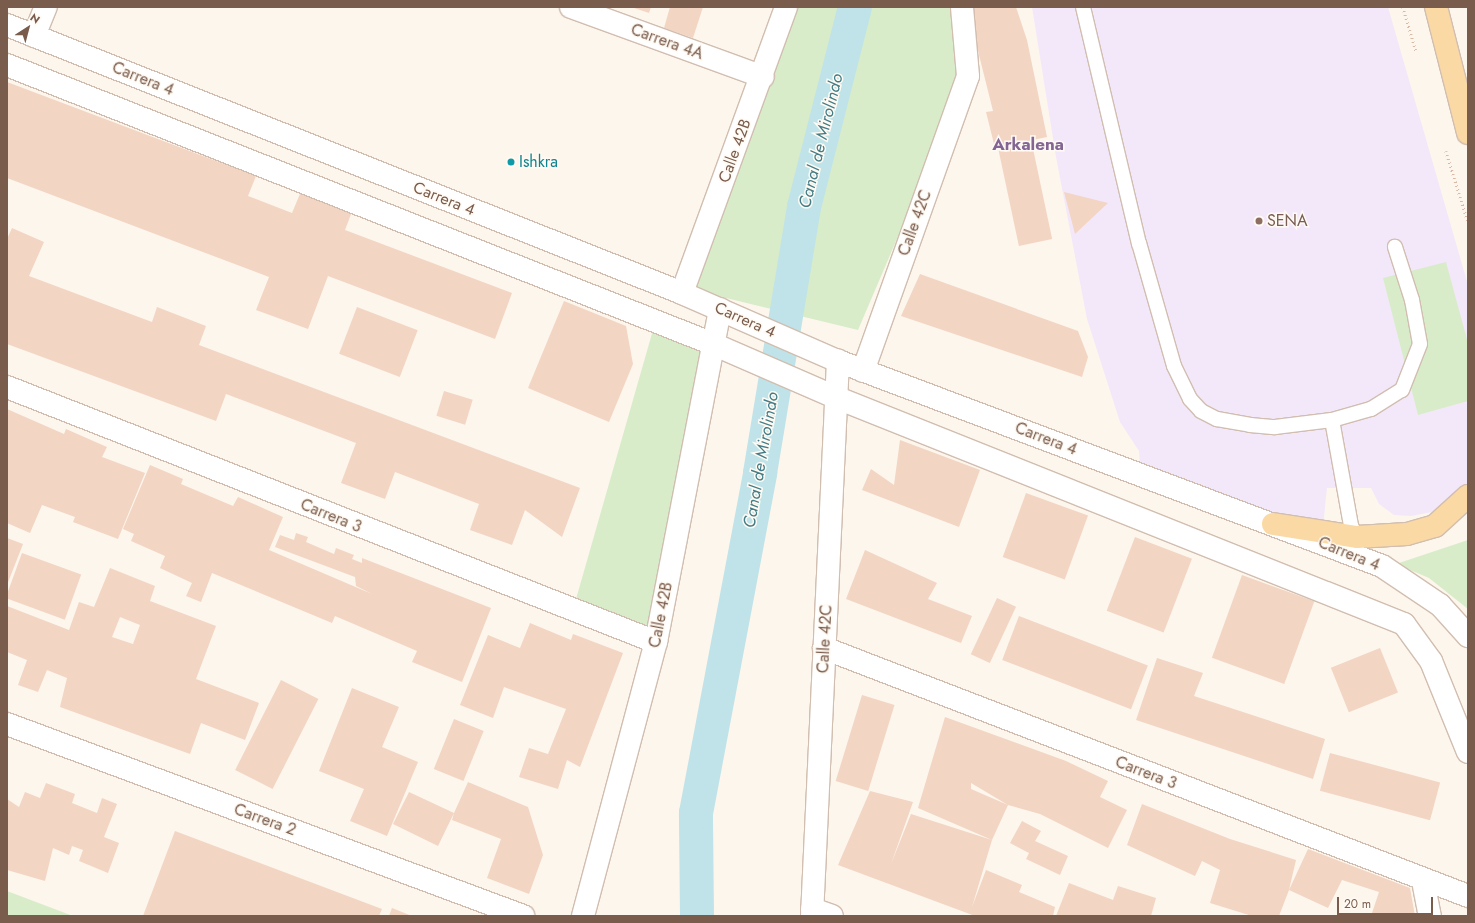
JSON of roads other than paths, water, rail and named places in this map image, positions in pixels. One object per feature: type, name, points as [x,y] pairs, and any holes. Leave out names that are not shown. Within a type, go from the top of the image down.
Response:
[{"type":"main road","points":[[1436,7],[1468,133]]},
{"type":"main road","points":[[1273,524],[1357,537],[1407,534],[1435,526],[1468,496]]},
{"type":"street","points":[[34,36],[46,7]]},
{"type":"street","name":"Carrera 4A","points":[[571,7],[763,77]]},
{"type":"street","name":"Calle 42B","points":[[682,293],[763,77],[786,7]]},
{"type":"street","name":"Calle 42C","points":[[863,371],[968,76],[962,7]]},
{"type":"street","name":"Carrera 4","points":[[7,25],[682,293],[863,371],[1382,566],[1440,605],[1468,636]]},
{"type":"street","points":[[7,65],[713,344],[835,397],[1404,624],[1431,661],[1468,752]]},
{"type":"street","name":"Calle 42B","points":[[583,916],[656,642],[720,309]]},
{"type":"street","name":"Calle 42C","points":[[812,912],[835,397],[832,358]]},
{"type":"street","name":"Carrera 3","points":[[7,387],[656,642]]},
{"type":"street","name":"Carrera 3","points":[[824,648],[1423,881],[1468,896]]},
{"type":"street","name":"Carrera 2","points":[[7,724],[523,916]]},
{"type":"street","points":[[1423,881],[1430,916]]},
{"type":"street","points":[[812,912],[832,916]]},
{"type":"lane","points":[[1084,7],[1139,243],[1174,366],[1190,399],[1201,411],[1217,419],[1275,428],[1332,420],[1371,409],[1402,390],[1420,344],[1412,300],[1395,247]]},
{"type":"lane","points":[[1332,420],[1351,526],[1357,537]]},
{"type":"waterway","name":"Canal de Mirolindo","points":[[697,916],[696,813],[760,473],[804,207],[855,7]]},
{"type":"place","name":"Ishkra","points":[[511,162]]},
{"type":"place","name":"SENA","points":[[1259,221]]},
{"type":"district","name":"Arkalena","points":[[1028,145]]}]
